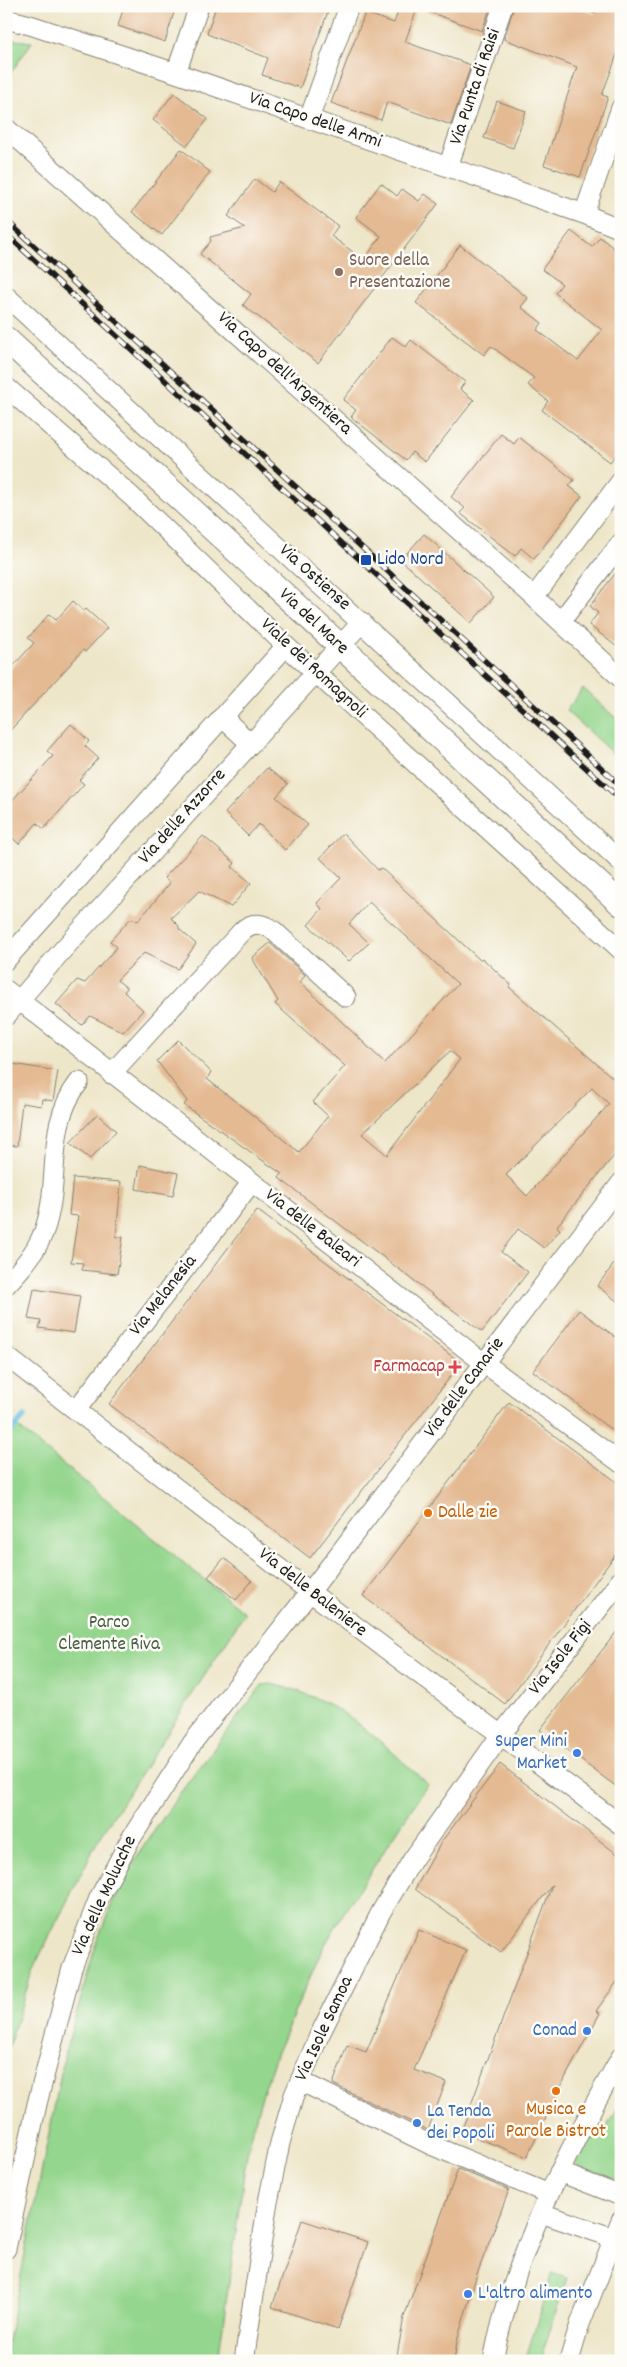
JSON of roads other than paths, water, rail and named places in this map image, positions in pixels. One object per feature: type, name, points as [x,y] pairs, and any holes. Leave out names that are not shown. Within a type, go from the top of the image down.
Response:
[{"type":"main road","name":"Via del Mare","points":[[6,339],[621,904]]},
{"type":"street","points":[[176,73],[199,6]]},
{"type":"street","points":[[309,120],[349,6]]},
{"type":"street","name":"Via Punta di Raisi","points":[[448,167],[503,6]]},
{"type":"street","name":"Via Capo delle Armi","points":[[6,19],[30,25],[176,73],[584,214],[621,229]]},
{"type":"street","points":[[584,214],[621,108]]},
{"type":"street","name":"Via Capo dell'Argentiera","points":[[6,128],[534,596],[621,678]]},
{"type":"street","name":"Via Ostiense","points":[[6,296],[621,862]]},
{"type":"street","name":"Viale dei Romagnoli","points":[[10,398],[131,496],[286,646],[621,950]]},
{"type":"street","points":[[534,596],[621,482]]},
{"type":"street","points":[[561,621],[621,543]]},
{"type":"street","name":"Via delle Azzorre","points":[[6,1016],[12,995],[362,622]]},
{"type":"street","name":"Via delle Azzorre","points":[[6,960],[286,646]]},
{"type":"street","points":[[222,716],[250,743]]},
{"type":"street","points":[[110,1074],[242,931],[252,924],[263,925],[274,931],[346,997]]},
{"type":"street","name":"Via delle Baleari","points":[[12,995],[110,1074],[484,1363],[621,1463]]},
{"type":"street","points":[[6,1285],[34,1251],[45,1230],[52,1201],[59,1119],[70,1095],[80,1082]]},
{"type":"street","name":"Via Melanesia","points":[[76,1410],[252,1182]]},
{"type":"street","name":"Via delle Canarie","points":[[310,1592],[621,1183]]},
{"type":"street","name":"Via delle Baleniere","points":[[6,1356],[310,1592],[621,1825]]},
{"type":"street","name":"Via Isole Figi","points":[[500,1736],[621,1580]]},
{"type":"street","name":"Via delle Molucche","points":[[6,2249],[37,2104],[64,1998],[79,1948],[99,1898],[138,1826],[188,1748],[310,1592]]},
{"type":"street","name":"Via Isole Samoa","points":[[244,2361],[269,2193],[285,2127],[300,2082],[319,2036],[400,1879],[500,1736]]},
{"type":"street","points":[[493,2361],[509,2301],[549,2194],[621,2057]]},
{"type":"street","points":[[300,2082],[431,2145],[549,2194]]},
{"type":"street","points":[[559,2172],[621,2196]]},
{"type":"street","points":[[541,2213],[614,2238]]},
{"type":"street","points":[[569,2361],[580,2324],[621,2220]]},
{"type":"waterway","points":[[6,1437],[24,1417]]},
{"type":"railway","points":[[6,220],[621,786]]},
{"type":"railway","points":[[6,234],[621,800]]},
{"type":"place","name":"Suore della Presentazione","points":[[339,272]]},
{"type":"place","name":"Lido Nord","points":[[366,560]]},
{"type":"place","name":"Farmacap","points":[[455,1367]]},
{"type":"place","name":"Dalle zie","points":[[428,1513]]},
{"type":"place","name":"Super Mini Market","points":[[577,1753]]},
{"type":"place","name":"Conad","points":[[587,2031]]},
{"type":"place","name":"Musica e Parole Bistrot","points":[[556,2091]]},
{"type":"place","name":"La Tenda dei Popoli","points":[[417,2123]]},
{"type":"place","name":"L'altro alimento","points":[[468,2294]]},
{"type":"park label","name":"Parco Clemente Riva","points":[[109,1634]]}]
